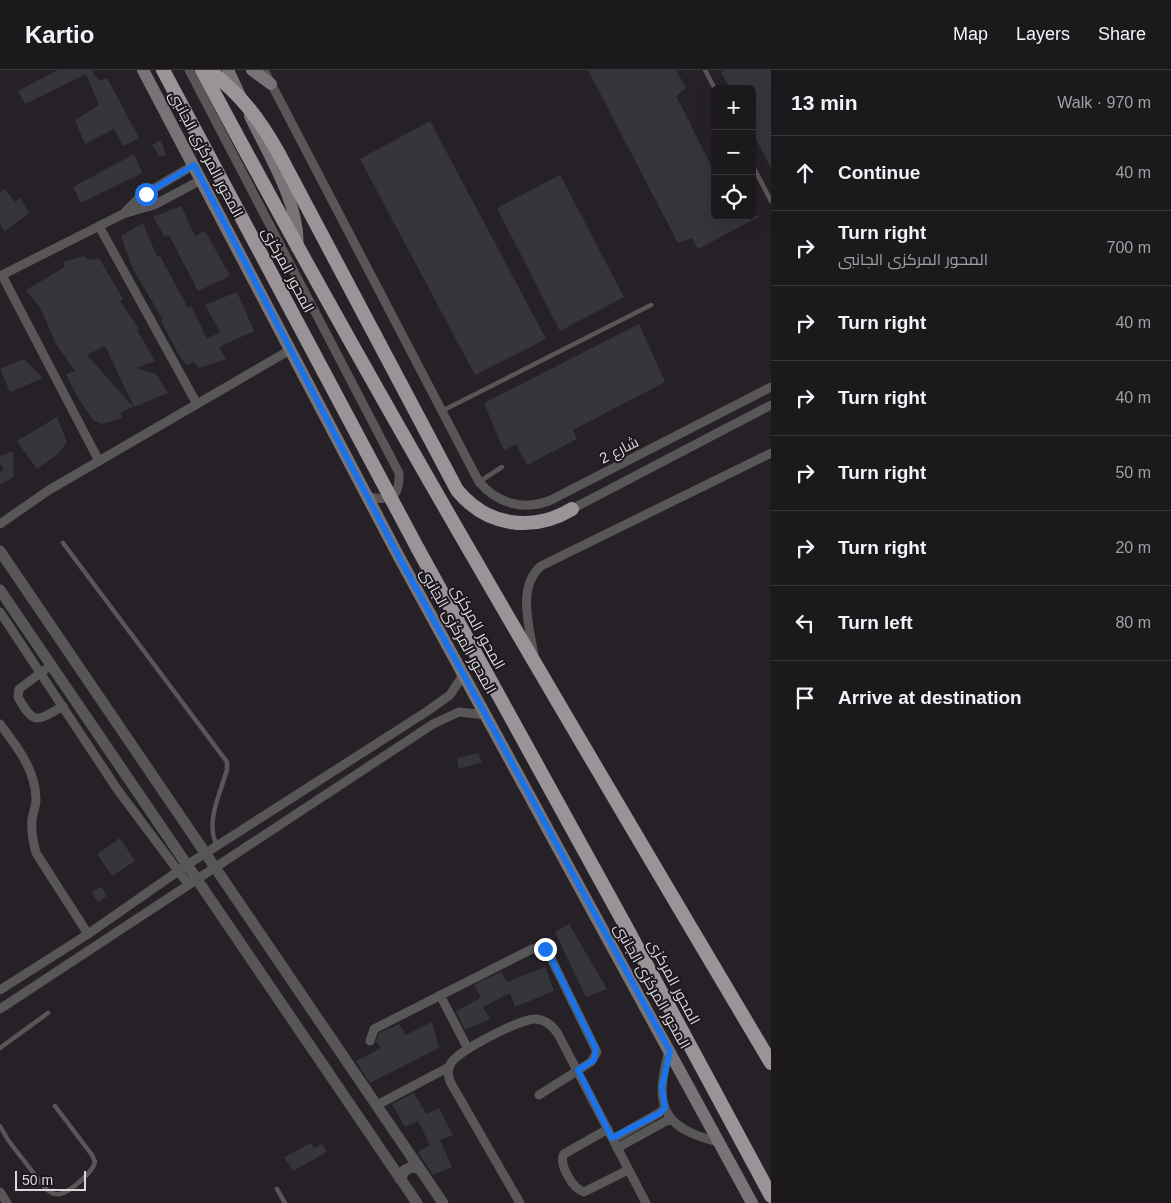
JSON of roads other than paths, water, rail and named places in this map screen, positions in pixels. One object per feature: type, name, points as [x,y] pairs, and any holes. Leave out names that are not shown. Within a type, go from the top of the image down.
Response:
[{"type":"highway","name":"المحور المركزى","points":[[163,70],[418,549],[624,923],[771,1196]]},
{"type":"highway","name":"المحور المركزى","points":[[202,70],[348,341],[536,666],[771,1063]]},
{"type":"highway","points":[[209,70],[244,101],[261,124],[457,490],[464,498],[490,517],[521,524],[552,519],[572,509]]},
{"type":"main road","name":"المحور المركزى الجانبى","points":[[143,70],[367,497],[752,1203]]},
{"type":"main road","points":[[228,70],[293,208],[298,224],[298,248]]},
{"type":"main road","points":[[252,70],[271,84]]},
{"type":"street","points":[[189,70],[400,474],[400,487],[394,495],[384,500],[367,497]]},
{"type":"street","points":[[264,70],[479,482]]},
{"type":"street","points":[[123,214],[142,196],[194,165]]},
{"type":"street","points":[[99,461],[1,276],[123,214],[154,206],[201,180]]},
{"type":"street","points":[[99,226],[197,404]]},
{"type":"street","points":[[0,524],[50,490],[290,350]]},
{"type":"street","name":"شارع 2","points":[[479,482],[497,498],[512,504],[528,506],[544,503],[771,387]]},
{"type":"street","name":"شارع 2","points":[[572,509],[771,405]]},
{"type":"street","points":[[536,666],[527,594],[529,581],[536,570],[547,562],[771,452]]},
{"type":"street","points":[[0,551],[443,1203]]},
{"type":"street","points":[[0,590],[45,669],[63,706],[117,789],[192,881],[417,1203]]},
{"type":"street","points":[[0,612],[45,669],[182,868]]},
{"type":"street","points":[[45,669],[19,689],[18,697],[31,718],[40,720],[63,706]]},
{"type":"street","points":[[0,990],[88,934],[182,868],[426,712],[450,694],[463,675]]},
{"type":"street","points":[[426,712],[433,724]]},
{"type":"street","points":[[0,1009],[214,866],[433,724],[459,712],[486,715]]},
{"type":"street","points":[[0,724],[28,763],[34,781],[36,800],[32,820],[32,839],[36,854],[88,934]]},
{"type":"street","points":[[370,1040],[374,1030],[440,995],[532,949],[545,949],[596,1049],[594,1060],[539,1095]]},
{"type":"street","points":[[440,995],[468,1049]]},
{"type":"street","points":[[520,1203],[452,1085],[449,1076],[450,1067],[454,1059],[468,1049],[524,1021],[541,1020],[555,1029],[646,1203]]},
{"type":"street","points":[[670,1051],[662,1087],[665,1108],[672,1120],[689,1133],[718,1142]]},
{"type":"street","points":[[377,1105],[450,1067]]},
{"type":"street","points":[[612,1138],[660,1113],[665,1108]]},
{"type":"street","points":[[618,1148],[672,1120]]},
{"type":"street","points":[[608,1129],[564,1154],[562,1163],[576,1188],[584,1192],[628,1170]]},
{"type":"street","points":[[379,1147],[386,1149],[393,1147],[399,1138]]},
{"type":"street","points":[[400,1179],[405,1170],[412,1167],[419,1168]]},
{"type":"street","points":[[0,1192],[8,1203]]},
{"type":"lane","points":[[705,70],[713,85]]},
{"type":"lane","points":[[756,172],[771,201]]},
{"type":"lane","points":[[442,411],[651,305]]},
{"type":"lane","points":[[479,482],[502,467]]},
{"type":"lane","points":[[63,543],[227,762],[227,770],[212,823],[211,835],[216,846]]},
{"type":"lane","points":[[0,1048],[48,1013]]},
{"type":"lane","points":[[0,1126],[8,1140],[45,1188],[52,1193],[61,1193],[90,1172],[95,1162],[92,1155],[55,1106]]},
{"type":"lane","points":[[277,1189],[285,1203]]}]
